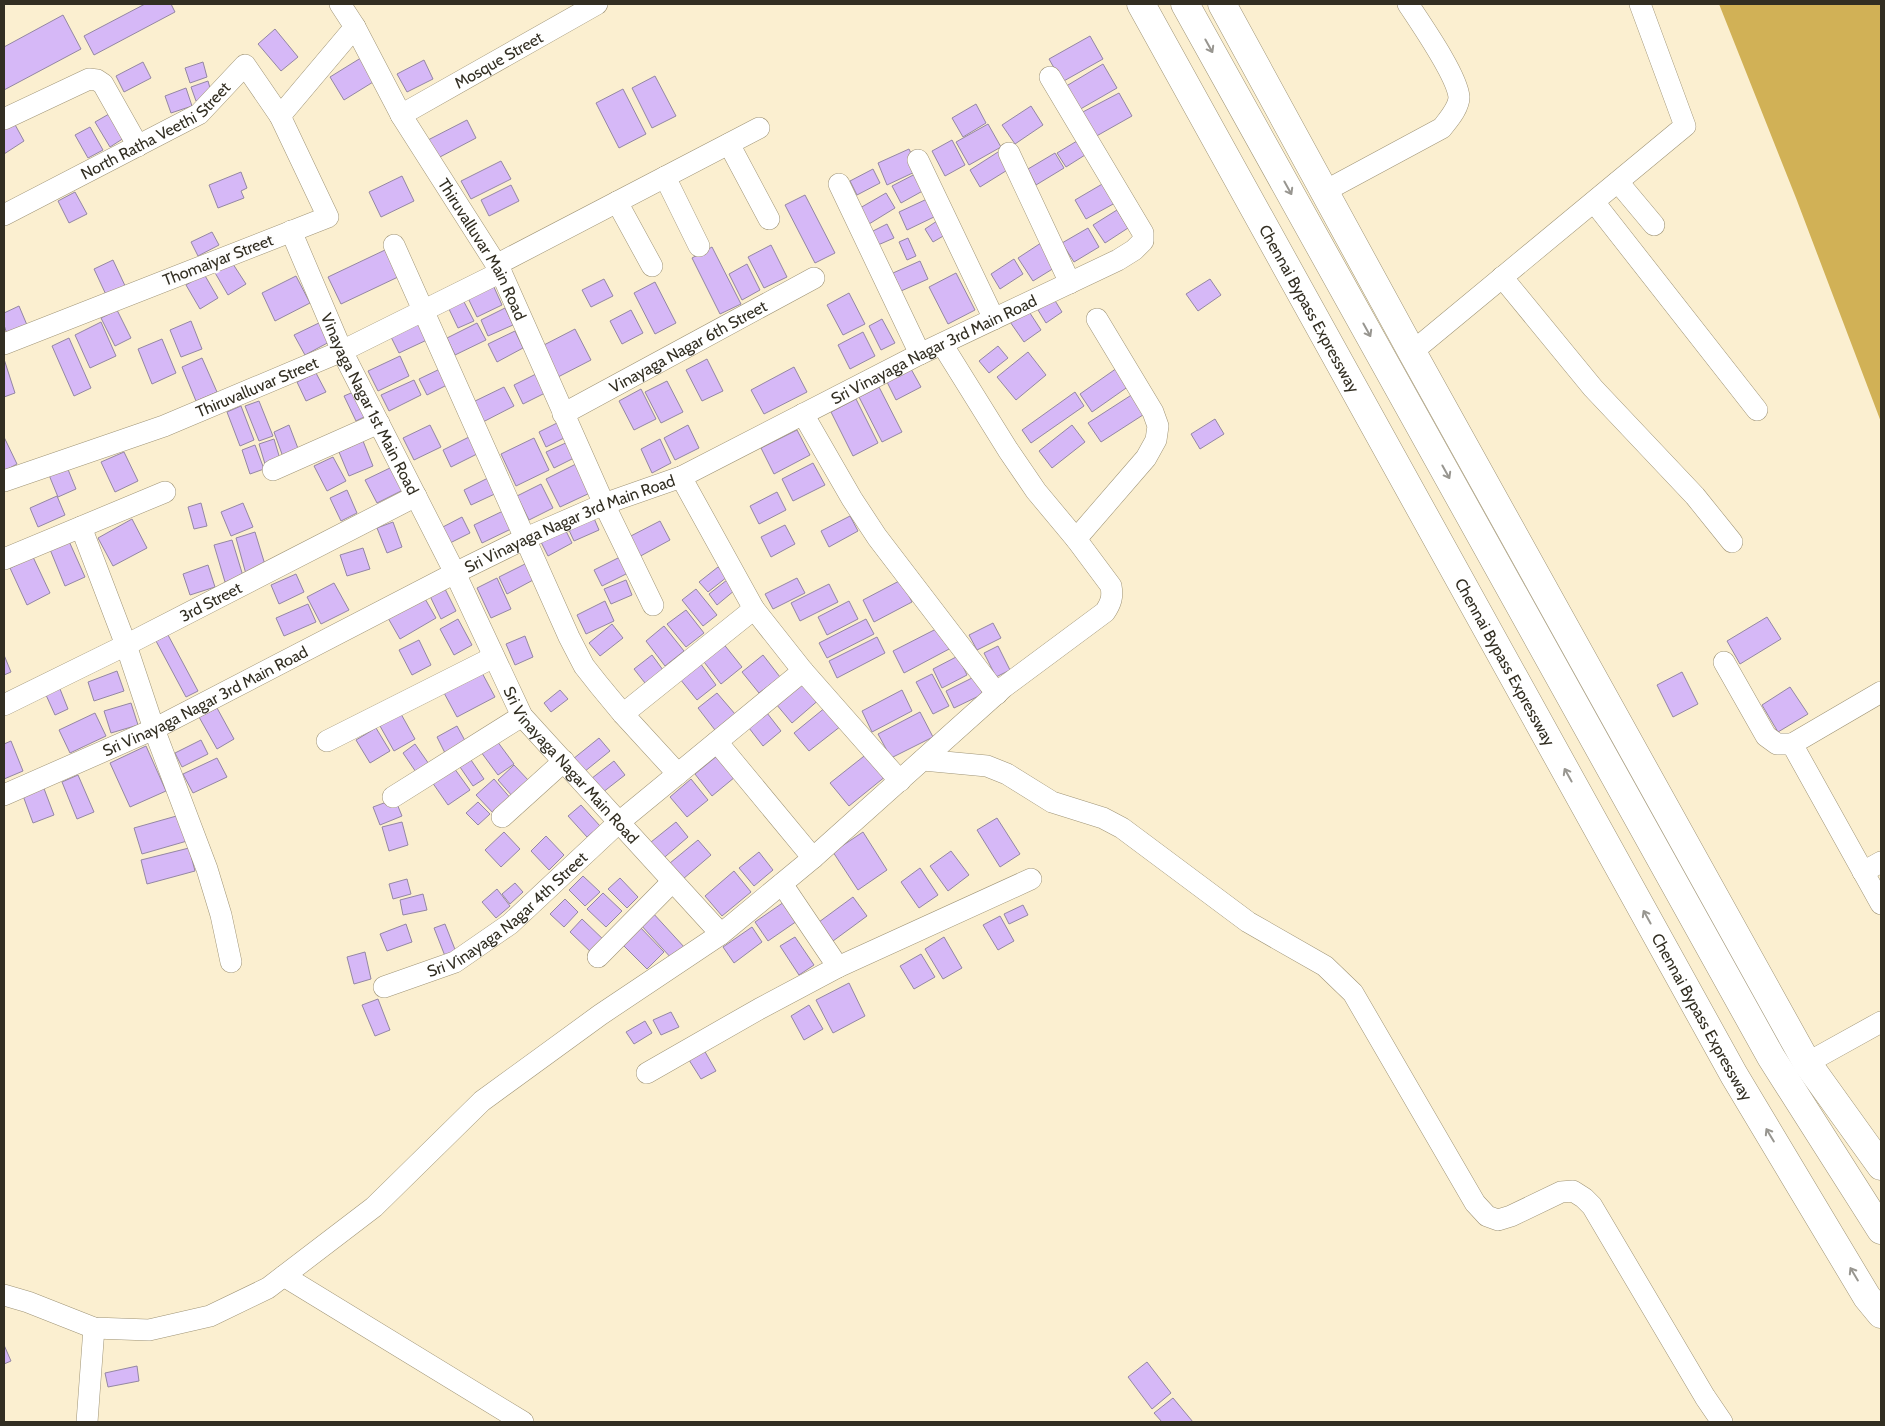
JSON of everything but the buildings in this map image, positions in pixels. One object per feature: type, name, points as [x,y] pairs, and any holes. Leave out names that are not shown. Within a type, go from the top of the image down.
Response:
[{"type":"main road","name":"Chennai Bypass Expressway","points":[[1141,4],[1734,1075],[1867,1297],[1881,1314]]},
{"type":"main road","points":[[1185,4],[1771,1057],[1881,1230]]},
{"type":"main road","points":[[1222,4],[1412,352],[1807,1063],[1881,1166]]},
{"type":"street","name":"Thiruvalluvar Main Road","points":[[340,4],[355,27],[401,115],[499,269],[604,504],[653,606]]},
{"type":"street","name":"Mosque Street","points":[[401,115],[598,4]]},
{"type":"street","points":[[1325,191],[1442,128],[1452,114],[1459,98],[1454,79],[1408,4]]},
{"type":"street","points":[[1412,352],[1685,126],[1640,4]]},
{"type":"street","points":[[280,116],[355,27]]},
{"type":"street","name":"North Ratha Veethi Street","points":[[4,215],[199,114],[245,66],[280,116]]},
{"type":"street","name":"Sri Vinayaga Nagar 3rd Main Road","points":[[4,795],[154,729],[526,538],[604,504],[681,477],[920,354],[1118,260],[1134,250],[1143,241],[1143,233],[1050,78]]},
{"type":"street","points":[[4,119],[89,79],[97,80],[103,84],[138,146]]},
{"type":"street","name":"Thomaiyar Street","points":[[4,344],[328,217],[280,116]]},
{"type":"street","name":"Thiruvalluvar Street","points":[[4,481],[164,426],[342,351],[422,311],[617,202],[759,128]]},
{"type":"street","points":[[729,144],[769,219]]},
{"type":"street","points":[[1009,153],[1070,283]]},
{"type":"street","points":[[918,160],[994,319]]},
{"type":"street","points":[[665,177],[699,246]]},
{"type":"street","points":[[1618,182],[1654,225]]},
{"type":"street","points":[[839,184],[920,354]]},
{"type":"street","points":[[617,202],[652,266]]},
{"type":"street","points":[[1594,202],[1757,410]]},
{"type":"street","name":"Vinayaga Nagar 1st Main Road","points":[[291,231],[342,351],[455,573]]},
{"type":"street","points":[[394,245],[569,637],[584,666],[623,714],[678,774]]},
{"type":"street","points":[[1502,277],[1593,388],[1696,496],[1732,542]]},
{"type":"street","name":"Vinayaga Nagar 6th Street","points":[[563,414],[814,278]]},
{"type":"street","points":[[1076,539],[1146,458],[1156,440],[1158,426],[1153,412],[1097,319]]},
{"type":"street","points":[[4,1295],[28,1302],[94,1328],[149,1330],[210,1316],[268,1288],[374,1207],[482,1101],[600,1015],[720,934],[813,858],[997,694],[1105,612],[1111,603],[1111,586],[1076,539],[1036,491],[1008,450],[942,344]]},
{"type":"street","points":[[803,414],[852,499],[877,537],[997,694]]},
{"type":"street","points":[[273,470],[379,423]]},
{"type":"street","points":[[681,477],[754,609],[804,671],[900,781]]},
{"type":"street","points":[[4,559],[165,492]]},
{"type":"street","name":"3rd Street","points":[[4,705],[126,645],[416,496]]},
{"type":"street","points":[[81,527],[207,869],[221,915],[232,962]]},
{"type":"street","name":"Sri Vinayaga Nagar Main Road","points":[[455,573],[522,716],[720,934]]},
{"type":"street","points":[[623,714],[754,609]]},
{"type":"street","points":[[327,741],[494,657]]},
{"type":"street","points":[[1724,662],[1766,736],[1776,744],[1792,744],[1881,692]]},
{"type":"street","name":"Sri Vinayaga Nagar 4th Street","points":[[384,988],[455,962],[510,924],[618,823],[804,671]]},
{"type":"street","points":[[393,797],[522,716]]},
{"type":"street","points":[[717,742],[813,858]]},
{"type":"street","points":[[1792,744],[1872,867],[1881,904]]},
{"type":"street","points":[[923,760],[987,766],[1007,774],[1052,802],[1103,818],[1122,828],[1248,922],[1325,966],[1353,993],[1475,1202],[1488,1216],[1498,1220],[1511,1216],[1560,1192],[1572,1190],[1592,1206],[1722,1422]]},
{"type":"street","points":[[502,817],[564,761]]},
{"type":"street","points":[[647,1073],[759,1009],[838,967],[1031,879]]},
{"type":"street","points":[[598,957],[672,882]]},
{"type":"street","points":[[782,884],[838,967]]},
{"type":"street","points":[[1807,1063],[1881,1022]]},
{"type":"street","points":[[284,1276],[523,1422]]},
{"type":"street","points":[[87,1422],[94,1328]]},
{"type":"shaded area","points":[[1719,4],[1881,4],[1881,422],[1796,198]]}]
